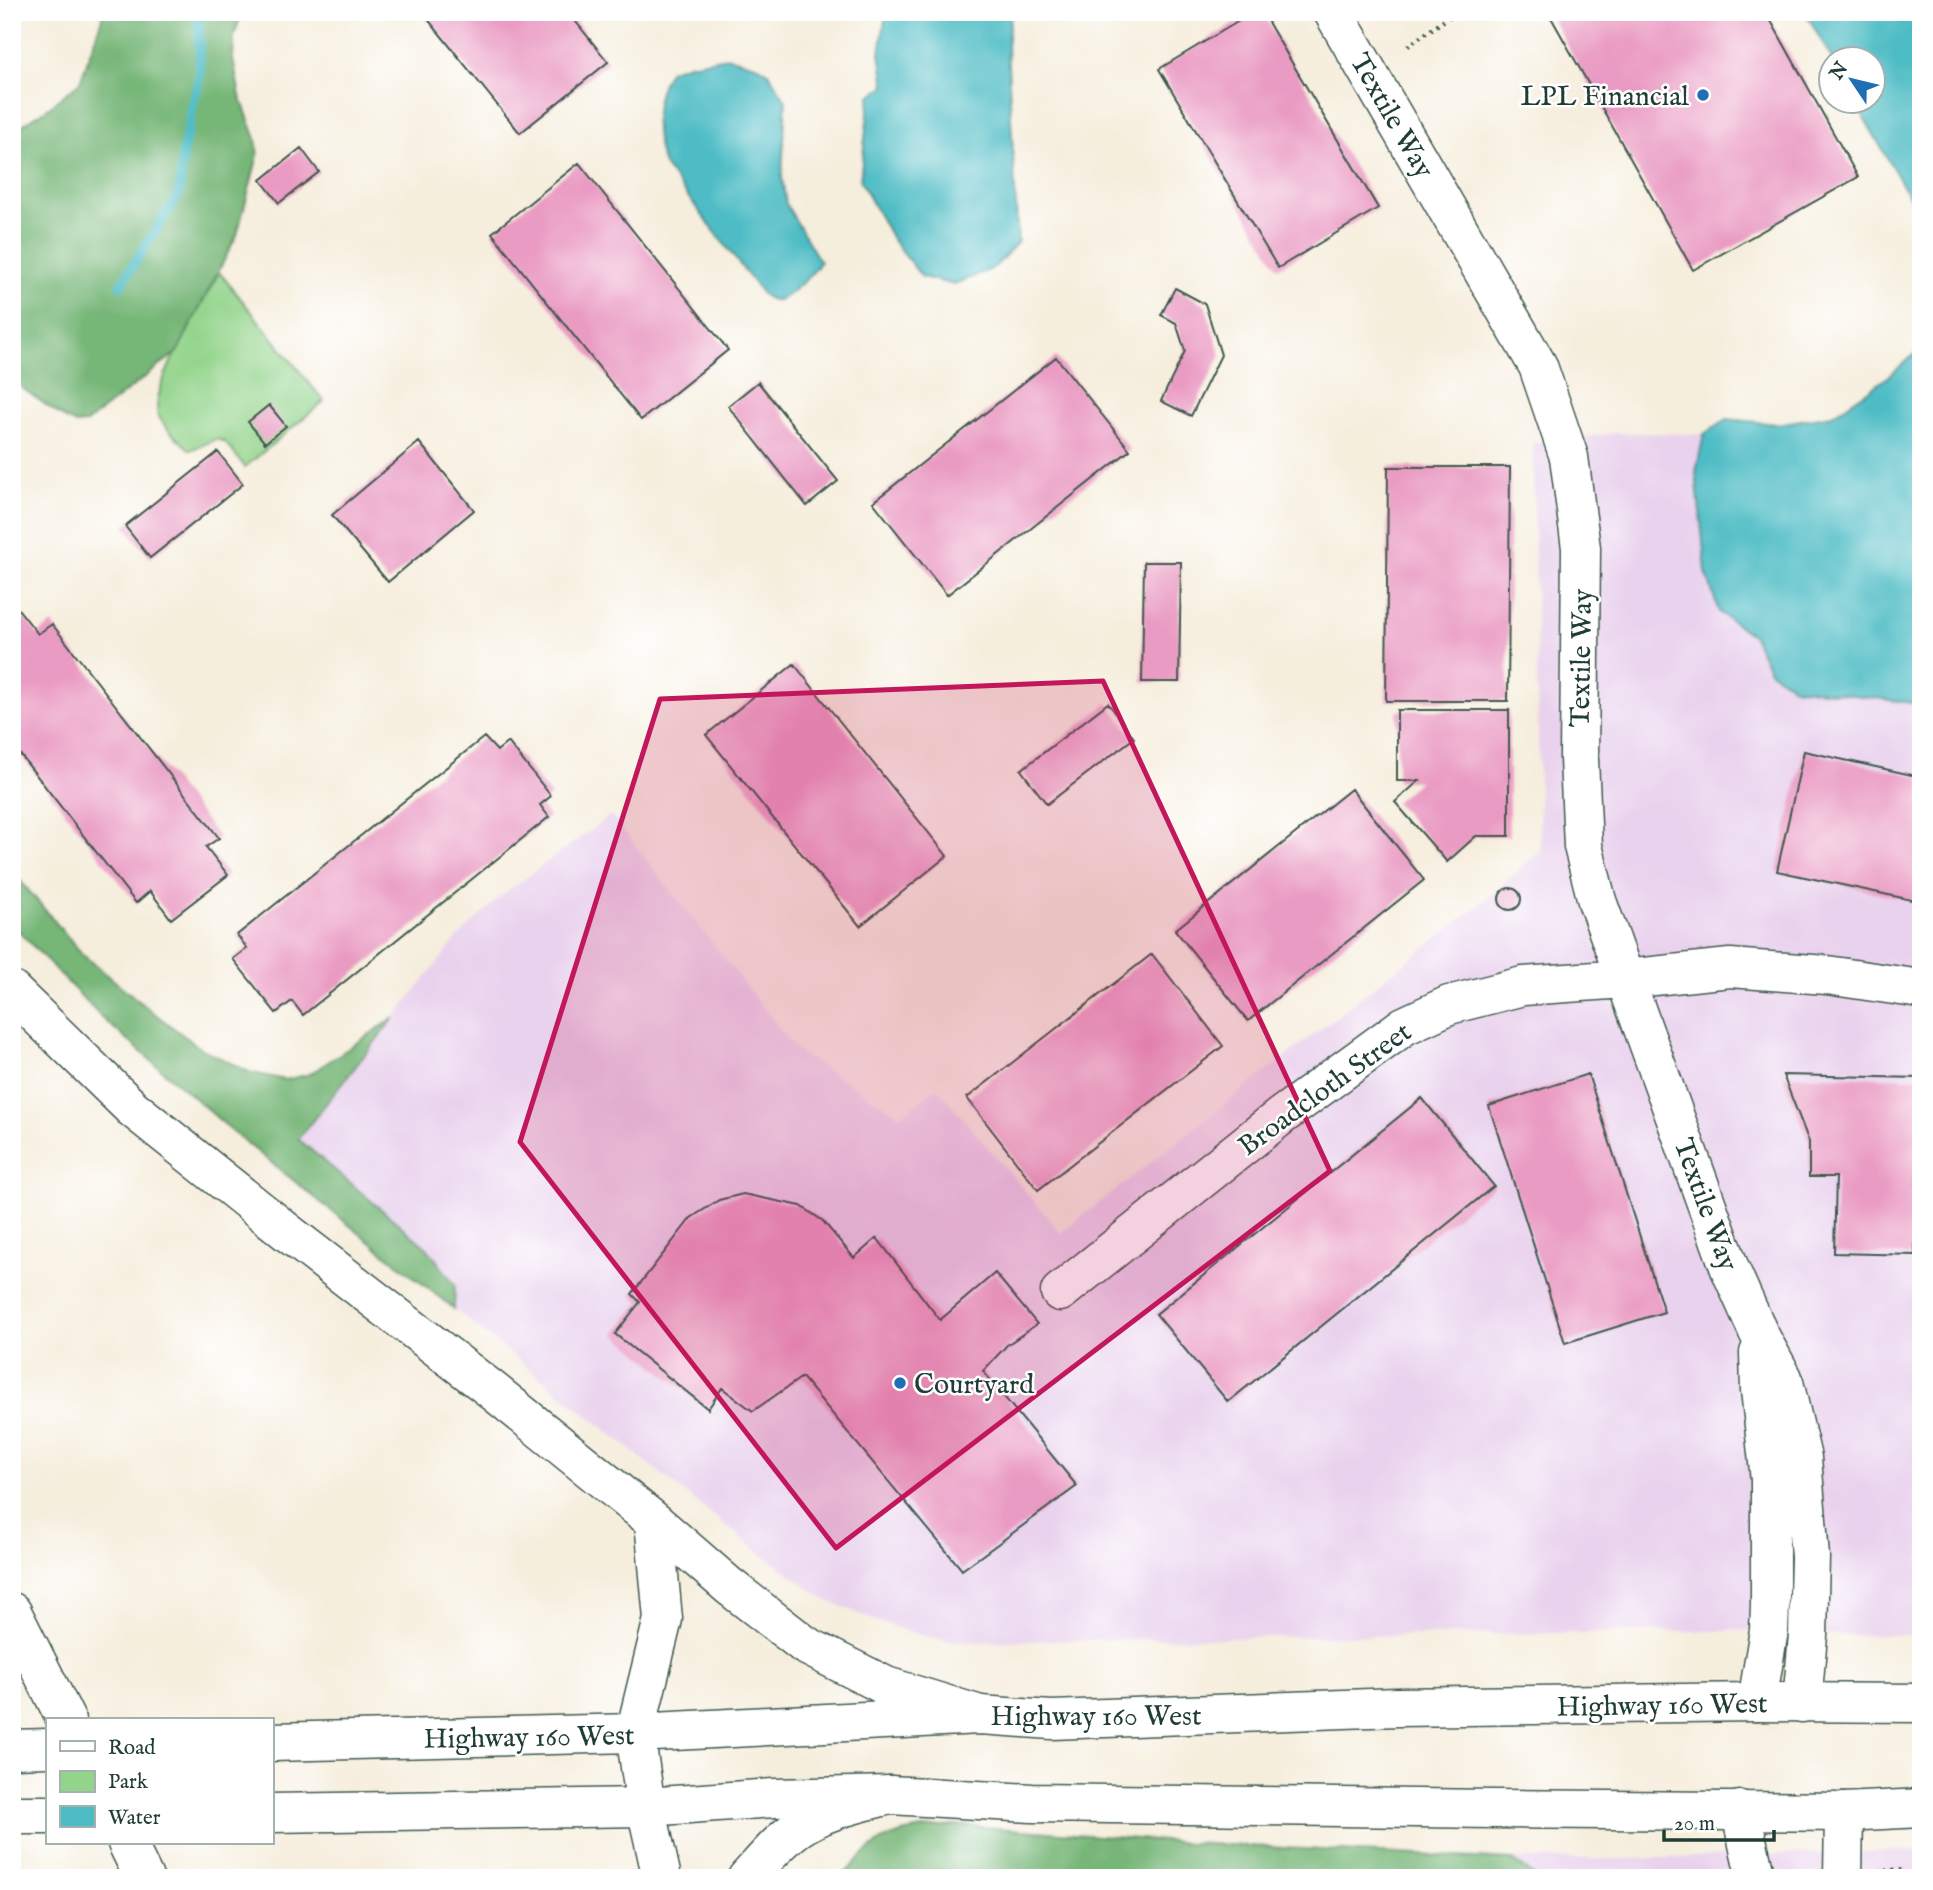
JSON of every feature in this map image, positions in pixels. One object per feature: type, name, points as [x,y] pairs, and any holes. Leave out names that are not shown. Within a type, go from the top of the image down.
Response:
[{"type":"main road","name":"Textile Way","points":[[1333,12],[1538,366],[1569,457],[1581,548],[1579,758],[1583,846],[1597,901],[1730,1269],[1759,1334],[1783,1378],[1802,1458],[1810,1557],[1808,1635],[1802,1703]]},
{"type":"main road","name":"Broadcloth Street","points":[[1060,1292],[1281,1116],[1404,1026],[1449,1005],[1523,986],[1730,968],[1828,975],[1921,989]]},
{"type":"main road","points":[[12,991],[132,1108],[492,1390],[654,1521],[729,1586],[806,1645],[886,1686],[980,1715]]},
{"type":"main road","name":"Textile Way","points":[[1757,1702],[1769,1630],[1770,1492],[1760,1390],[1759,1334]]},
{"type":"main road","points":[[654,1521],[663,1619],[635,1734],[646,1807],[662,1878]]},
{"type":"main road","points":[[12,1612],[65,1718]]},
{"type":"main road","name":"Highway 160 West","points":[[273,1742],[635,1734],[980,1715],[1052,1720],[1398,1707],[1757,1702],[1921,1703]]},
{"type":"main road","points":[[12,1749],[46,1748]]},
{"type":"main road","points":[[747,1878],[798,1828],[836,1810],[890,1795]]},
{"type":"main road","points":[[277,1813],[646,1807],[774,1798],[890,1795],[1032,1802],[1844,1812],[1921,1808]]},
{"type":"main road","points":[[1740,1810],[1756,1878]]},
{"type":"main road","points":[[1844,1812],[1857,1875]]},
{"type":"main road","points":[[12,1815],[46,1815]]},
{"type":"main road","points":[[127,1844],[144,1878]]},
{"type":"path","points":[[1408,46],[1457,12]]},
{"type":"path","points":[[1857,1875],[1899,1870],[1918,1878]]},
{"type":"highlighted area","points":[[1103,681],[1330,1171],[836,1548],[520,1142],[660,699]]},
{"type":"shaded area","points":[[1615,433],[1704,434],[1696,472],[1706,572],[1719,612],[1754,636],[1770,671],[1794,687],[1921,704],[1921,1635],[1808,1635],[1769,1630],[953,1642],[916,1634],[824,1599],[759,1552],[276,1167],[458,937],[501,896],[611,815],[798,1052],[901,1116],[937,1088],[1061,1233],[1485,900],[1540,851],[1533,443]]},
{"type":"shaded area","points":[[1921,1850],[1921,1878],[914,1878],[931,1859],[1624,1859]]},
{"type":"green space","points":[[104,12],[242,12],[234,36],[233,59],[240,96],[256,139],[258,155],[237,235],[177,352],[86,423],[76,424],[12,381],[12,132],[80,82]]},
{"type":"green space","points":[[219,272],[324,401],[245,467],[225,442],[217,439],[190,450],[168,429],[158,414],[157,402],[170,365]]},
{"type":"green space","points":[[12,871],[83,955],[200,1048],[249,1072],[285,1080],[310,1074],[394,1018],[298,1139],[427,1248],[455,1285],[454,1309],[238,1136],[101,1017],[12,924]]},
{"type":"green space","points":[[959,1825],[1190,1843],[1513,1860],[1536,1878],[841,1878],[881,1841],[914,1830]]},
{"type":"water","points":[[886,12],[1011,12],[1007,46],[1018,242],[994,268],[954,285],[922,277],[892,239],[860,180],[870,96],[885,86],[880,53]]},
{"type":"water","points":[[1805,12],[1921,12],[1921,217],[1863,116],[1888,116],[1888,46],[1825,46]]},
{"type":"water","points":[[728,57],[759,66],[768,72],[786,101],[782,178],[786,204],[820,262],[802,283],[779,300],[763,295],[664,165],[657,142],[657,104],[670,70]]},
{"type":"water","points":[[1921,349],[1921,704],[1794,687],[1770,671],[1753,636],[1719,612],[1706,572],[1696,472],[1704,434],[1727,419],[1777,424],[1832,415],[1888,377]]},
{"type":"building","points":[[422,12],[568,12],[608,62],[520,133]]},
{"type":"building","points":[[1254,12],[1262,12],[1378,208],[1278,268],[1159,69]]},
{"type":"building","name":"LPL Financial","points":[[1548,12],[1766,12],[1818,105],[1818,116],[1824,116],[1858,177],[1693,270]]},
{"type":"building","points":[[301,148],[319,172],[279,203],[261,180]]},
{"type":"building","points":[[579,163],[728,350],[641,420],[492,233]]},
{"type":"building","points":[[1175,288],[1205,304],[1221,355],[1191,416],[1161,401],[1185,351],[1176,323],[1161,315]]},
{"type":"building","points":[[1056,357],[1130,450],[947,595],[873,502]]},
{"type":"building","points":[[758,382],[838,481],[807,506],[728,406]]},
{"type":"building","points":[[269,405],[286,426],[265,443],[248,422]]},
{"type":"building","points":[[419,442],[474,510],[388,582],[332,515]]},
{"type":"building","points":[[218,452],[243,484],[150,558],[125,526]]},
{"type":"building","points":[[1388,467],[1510,467],[1508,701],[1386,701]]},
{"type":"building","points":[[1144,562],[1181,562],[1179,682],[1142,682]]},
{"type":"building","points":[[15,605],[38,634],[52,624],[219,838],[206,847],[228,875],[171,919],[150,891],[136,903],[12,744],[12,607]]},
{"type":"building","points":[[794,664],[947,856],[860,926],[706,735]]},
{"type":"building","points":[[1108,703],[1134,738],[1047,804],[1021,770]]},
{"type":"building","points":[[1397,710],[1509,710],[1509,836],[1476,836],[1447,862],[1395,802],[1419,781],[1397,781]]},
{"type":"building","points":[[484,737],[497,751],[508,742],[551,796],[540,805],[549,817],[303,1015],[292,1001],[276,1013],[233,959],[247,948],[237,935]]},
{"type":"building","points":[[1804,751],[1921,777],[1921,902],[1777,871]]},
{"type":"building","points":[[1351,789],[1424,880],[1248,1021],[1175,930]]},
{"type":"building","points":[[1506,888],[1514,888],[1521,895],[1521,903],[1514,910],[1506,910],[1499,903],[1499,895]]},
{"type":"building","points":[[1152,954],[1223,1046],[1038,1190],[967,1098]]},
{"type":"building","points":[[1588,1074],[1664,1312],[1565,1343],[1489,1106]]},
{"type":"building","points":[[1783,1075],[1921,1078],[1921,1175],[1917,1175],[1915,1255],[1834,1253],[1836,1177],[1809,1177],[1809,1142]]},
{"type":"building","points":[[1422,1098],[1494,1186],[1228,1402],[1156,1314]]},
{"type":"building","name":"Courtyard","points":[[743,1194],[801,1206],[823,1221],[854,1258],[877,1238],[940,1320],[995,1273],[1037,1324],[1007,1345],[983,1371],[1077,1486],[962,1570],[802,1377],[753,1411],[722,1388],[708,1409],[615,1334],[640,1302],[632,1294],[691,1218],[719,1200]]},
{"type":"waterway","points":[[120,286],[179,194],[183,152],[200,72],[198,12]]},
{"type":"place","name":"LPL Financial","points":[[1703,95]]},
{"type":"place","name":"Courtyard","points":[[900,1383]]}]
